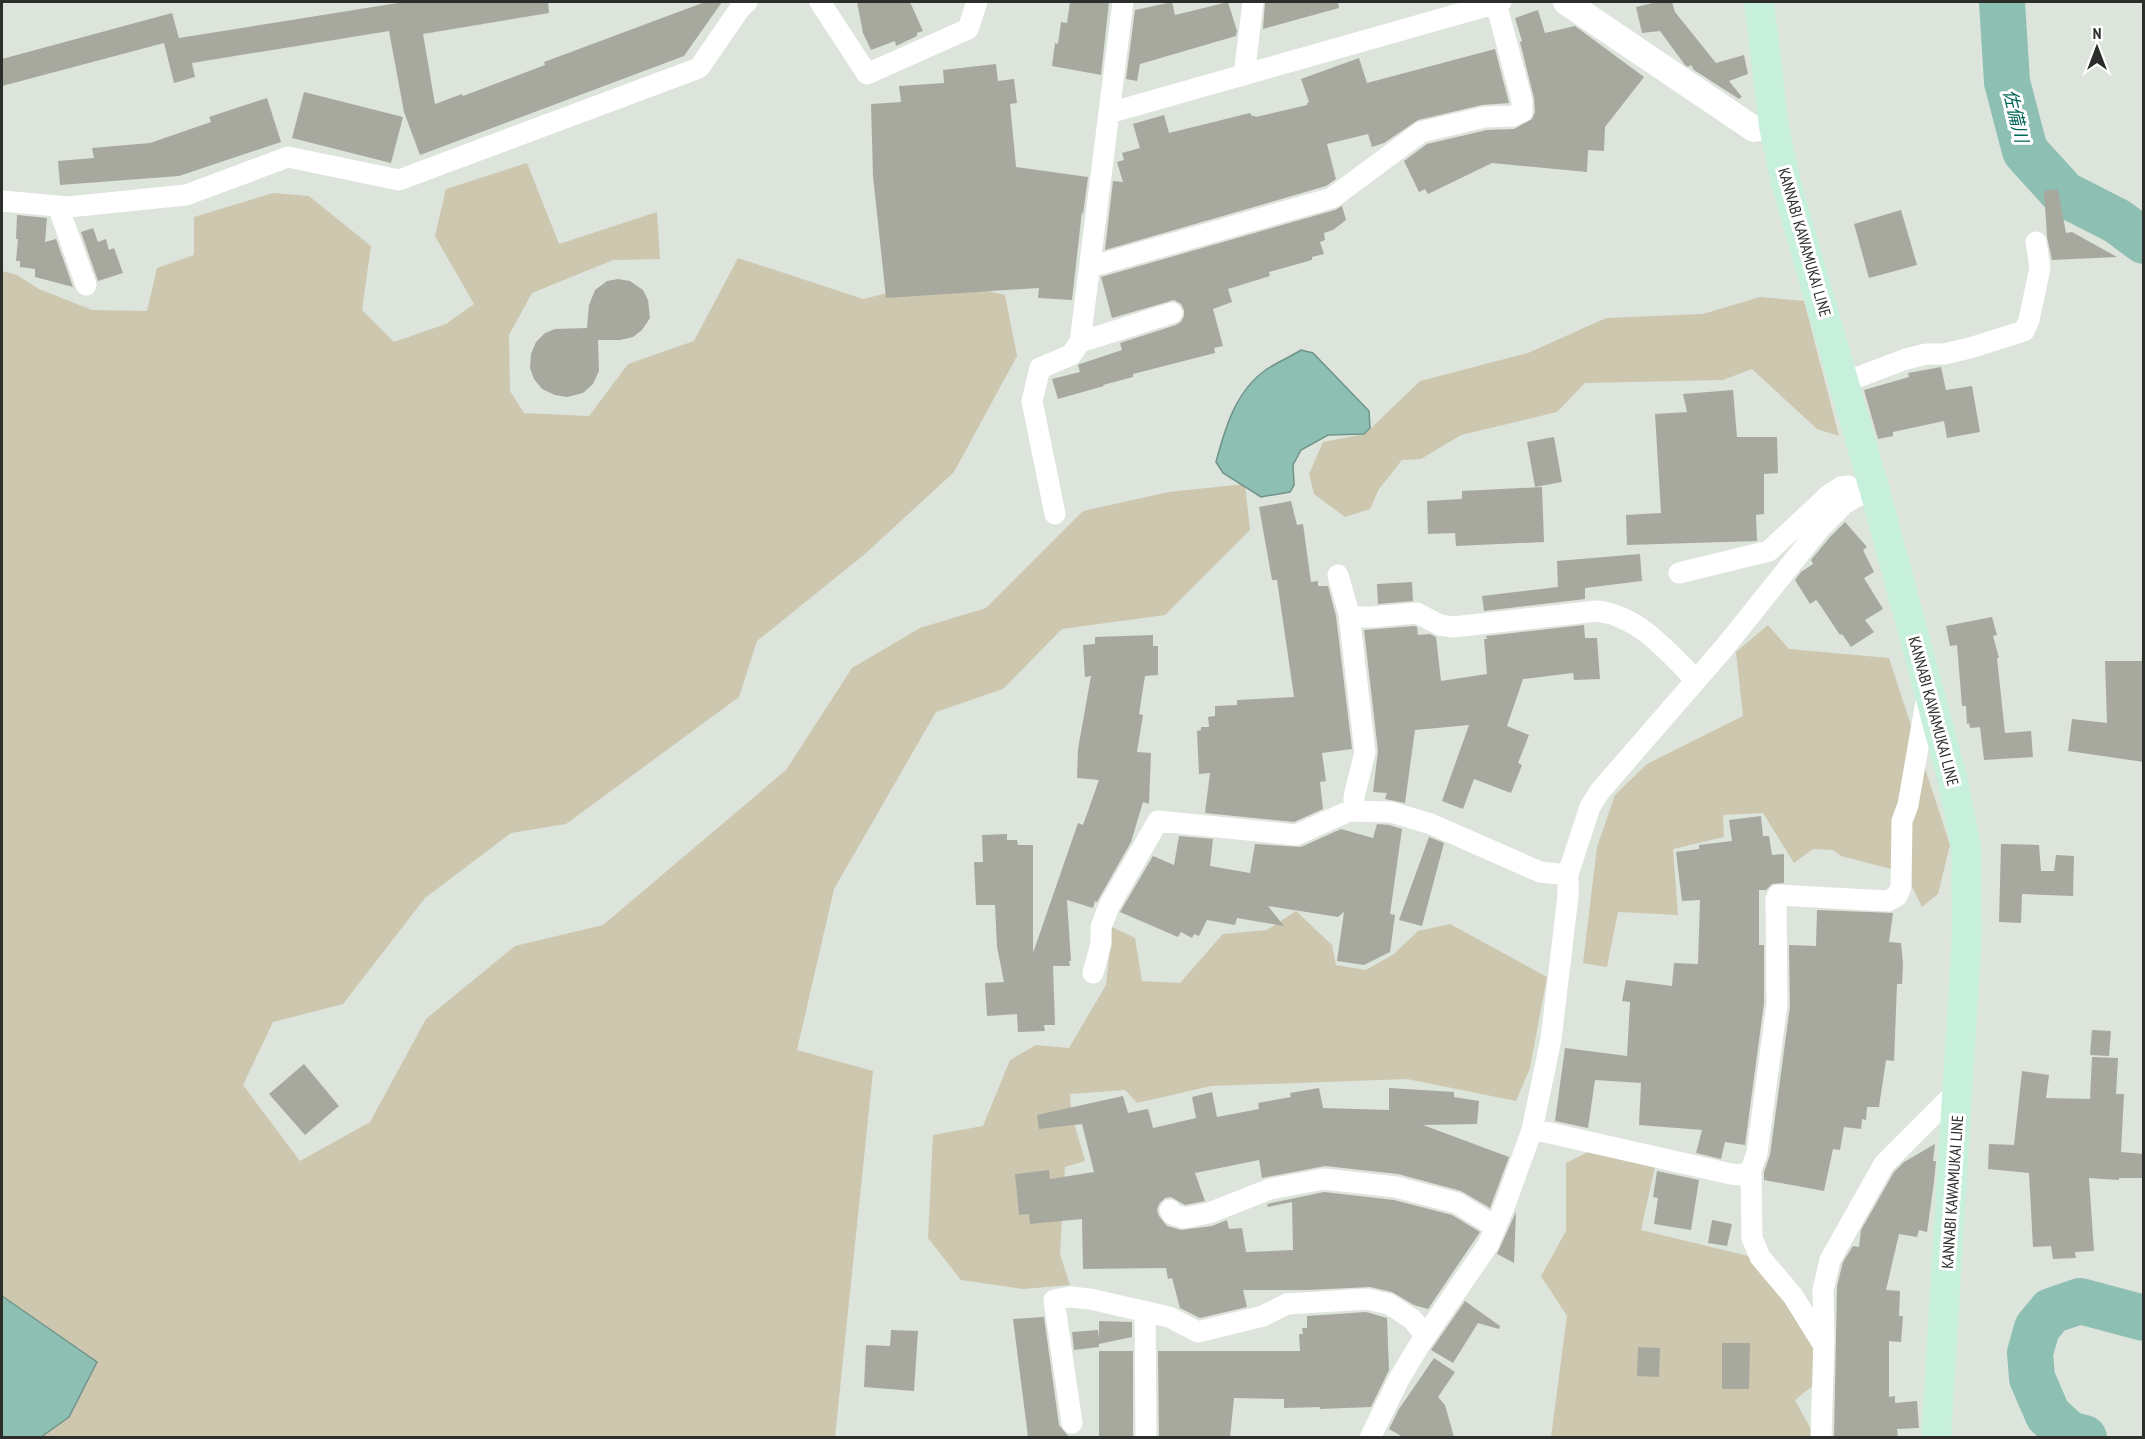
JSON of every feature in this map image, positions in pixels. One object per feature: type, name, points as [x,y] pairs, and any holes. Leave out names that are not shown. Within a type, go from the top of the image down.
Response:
[{"type":"main road","name":"KANNABI KAWAMUKAI LINE","points":[[1759,2],[1774,126],[1786,183],[1845,382],[1866,494],[1928,687],[1953,777],[1966,847],[1967,933],[1936,1437]]},
{"type":"street","points":[[2,201],[68,207],[186,195],[288,157],[399,180],[699,68],[741,7],[747,2]]},
{"type":"street","points":[[820,2],[867,74],[968,29],[977,2]]},
{"type":"street","points":[[1055,514],[1032,401],[1040,368],[1071,355],[1080,342],[1124,2]]},
{"type":"street","points":[[1244,75],[1253,2]]},
{"type":"street","points":[[1090,267],[1332,198],[1421,132],[1485,117],[1513,116],[1522,112],[1522,101],[1498,2],[1109,113]]},
{"type":"street","points":[[1566,2],[1754,129],[1774,126]]},
{"type":"street","points":[[58,206],[86,285]]},
{"type":"street","points":[[1845,382],[1906,359],[1970,348],[2024,331],[2030,320],[2040,268],[2036,242]]},
{"type":"street","points":[[1080,342],[1172,313]]},
{"type":"street","points":[[1679,573],[1769,551],[1830,494],[1841,487],[1848,486],[1866,494]]},
{"type":"street","points":[[1370,1437],[1399,1379],[1488,1245],[1532,1129],[1551,1039],[1569,896],[1568,875],[1590,807],[1600,791],[1724,648],[1820,528],[1844,504],[1866,494]]},
{"type":"street","points":[[1338,575],[1349,614],[1365,752],[1354,797],[1354,811]]},
{"type":"street","points":[[1349,614],[1354,617],[1371,617],[1417,613],[1440,625],[1454,627],[1597,611],[1611,612],[1632,621],[1646,632],[1696,680]]},
{"type":"street","points":[[1824,1346],[1793,1296],[1761,1257],[1752,1238],[1750,1170],[1757,1153],[1777,1004],[1776,899],[1778,895],[1888,901],[1897,896],[1901,881],[1902,821],[1908,805],[1928,687]]},
{"type":"street","points":[[1093,973],[1101,944],[1101,927],[1109,906],[1158,821],[1296,835],[1349,811],[1391,812],[1431,824],[1540,872],[1568,875]]},
{"type":"street","points":[[1821,1437],[1823,1290],[1830,1260],[1884,1164],[1958,1090]]},
{"type":"street","points":[[1532,1129],[1731,1174],[1741,1175],[1750,1170]]},
{"type":"street","points":[[1170,1210],[1172,1214],[1185,1218],[1209,1213],[1270,1189],[1324,1179],[1396,1187],[1457,1203],[1496,1227]]},
{"type":"street","points":[[1072,1423],[1054,1300],[1070,1297],[1090,1299],[1145,1311],[1169,1317],[1198,1332],[1263,1316],[1287,1304],[1367,1299],[1389,1304],[1412,1319],[1426,1336]]},
{"type":"street","points":[[1145,1311],[1146,1437]]},
{"type":"shaded area","points":[[527,163],[559,244],[657,212],[660,259],[613,260],[532,293],[509,335],[510,391],[524,413],[589,416],[628,364],[694,341],[738,258],[863,299],[940,280],[1005,295],[1017,356],[954,472],[865,554],[757,641],[739,697],[566,824],[511,833],[425,898],[343,1004],[273,1022],[243,1085],[300,1161],[370,1122],[426,1019],[515,946],[603,925],[786,770],[852,668],[920,628],[986,608],[1083,511],[1169,492],[1245,484],[1250,530],[1165,615],[1062,629],[1003,689],[936,712],[834,889],[797,1050],[873,1071],[835,1437],[2,1438],[2,271],[17,275],[39,289],[92,310],[147,311],[157,268],[194,255],[194,217],[273,193],[309,196],[371,246],[362,310],[394,342],[446,324],[474,304],[435,236],[446,189]]},
{"type":"shaded area","points":[[1760,297],[1804,301],[1839,436],[1817,429],[1752,369],[1723,380],[1585,383],[1557,412],[1461,435],[1421,459],[1402,460],[1379,489],[1370,509],[1345,517],[1314,494],[1309,474],[1323,442],[1365,434],[1420,381],[1528,353],[1606,318],[1703,314]]},
{"type":"shaded area","points":[[1768,625],[1789,649],[1889,658],[1950,845],[1938,894],[1922,907],[1907,876],[1895,870],[1841,856],[1833,850],[1813,849],[1794,863],[1763,813],[1723,815],[1724,837],[1673,849],[1678,915],[1618,912],[1607,967],[1583,963],[1597,847],[1615,795],[1647,764],[1743,716],[1736,652]]},
{"type":"shaded area","points":[[1296,911],[1332,945],[1336,965],[1366,970],[1394,954],[1418,931],[1450,924],[1547,977],[1530,1068],[1516,1101],[1407,1079],[1211,1086],[1137,1103],[1125,1090],[1070,1094],[1071,1112],[1085,1161],[1065,1167],[1060,1254],[1070,1285],[1023,1289],[961,1280],[928,1238],[933,1135],[983,1126],[1010,1060],[1036,1045],[1069,1048],[1106,985],[1112,927],[1135,938],[1142,981],[1180,983],[1223,934],[1267,930]]},
{"type":"shaded area","points":[[1592,1150],[1655,1167],[1641,1230],[1752,1257],[1820,1352],[1815,1384],[1795,1400],[1815,1437],[1551,1437],[1567,1316],[1541,1276],[1566,1231],[1566,1163]]},
{"type":"water","points":[[1301,350],[1313,353],[1369,411],[1370,428],[1364,434],[1328,435],[1301,450],[1293,465],[1294,485],[1290,492],[1261,497],[1223,473],[1216,462],[1233,411],[1247,388],[1267,369]]},
{"type":"water","points":[[2,1296],[97,1362],[69,1417],[41,1437],[2,1437]]},
{"type":"building","points":[[404,2],[548,2],[549,13],[423,34],[435,104],[462,94],[463,96],[545,65],[544,62],[705,2],[722,2],[684,56],[420,155],[404,112],[389,31],[192,63],[195,77],[174,83],[164,43],[2,86],[2,59],[172,13],[179,38]]},
{"type":"building","points":[[857,2],[910,2],[923,31],[896,46],[895,41],[871,50],[863,33]]},
{"type":"building","points":[[1070,2],[1109,2],[1101,75],[1052,66],[1055,43],[1058,44],[1061,22],[1067,23]]},
{"type":"building","points":[[1172,2],[1175,15],[1228,2],[1237,31],[1236,36],[1140,64],[1137,81],[1126,79],[1135,10]]},
{"type":"building","points":[[1265,2],[1338,2],[1339,8],[1263,29]]},
{"type":"building","points":[[1657,2],[1672,2],[1675,12],[1716,63],[1744,55],[1748,74],[1729,81],[1742,97],[1739,99],[1694,70],[1691,65],[1688,67],[1685,65],[1660,31],[1642,33],[1636,7]]},
{"type":"building","points":[[1538,10],[1545,33],[1575,26],[1644,77],[1605,127],[1604,151],[1588,150],[1587,172],[1492,163],[1428,194],[1425,189],[1419,192],[1404,161],[1427,144],[1487,130],[1514,129],[1532,119],[1535,112],[1534,98],[1515,18]]},
{"type":"building","points":[[1495,49],[1509,103],[1482,105],[1418,120],[1384,143],[1372,147],[1368,134],[1327,144],[1336,179],[1326,186],[1105,250],[1113,181],[1123,182],[1117,162],[1124,160],[1122,153],[1140,148],[1133,124],[1164,115],[1169,133],[1250,113],[1256,117],[1307,105],[1309,102],[1301,79],[1359,58],[1367,83]]},
{"type":"building","points":[[996,64],[998,81],[1014,79],[1017,103],[1010,104],[1016,167],[1088,177],[1072,300],[1038,298],[1039,288],[886,298],[873,176],[871,104],[901,102],[899,86],[944,83],[943,70]]},
{"type":"building","points":[[304,92],[403,117],[391,163],[292,138]]},
{"type":"building","points":[[267,98],[281,142],[179,176],[60,185],[58,161],[94,158],[92,148],[150,143],[211,122],[209,117]]},
{"type":"building","points":[[2058,189],[2066,233],[2072,232],[2117,257],[2052,260],[2047,237],[2044,191]]},
{"type":"building","points":[[1342,206],[1346,220],[1333,230],[1324,233],[1325,240],[1320,242],[1324,254],[1312,257],[1312,260],[1269,272],[1270,276],[1228,289],[1232,302],[1213,309],[1223,346],[1214,348],[1215,353],[1133,374],[1133,377],[1058,399],[1052,379],[1080,372],[1078,365],[1122,350],[1120,343],[1176,325],[1184,316],[1181,304],[1174,300],[1112,318],[1101,277],[1335,210]]},
{"type":"building","points":[[1901,210],[1917,265],[1869,278],[1854,224]]},
{"type":"building","points":[[17,215],[47,218],[45,242],[56,239],[73,287],[35,277],[35,269],[20,267],[20,261],[16,261]]},
{"type":"building","points":[[93,228],[98,242],[106,239],[109,250],[114,248],[123,273],[98,281],[81,232]]},
{"type":"building","points":[[618,279],[630,281],[643,290],[648,300],[650,318],[642,330],[633,337],[620,340],[598,340],[599,371],[593,384],[583,393],[567,397],[542,389],[534,379],[530,368],[531,354],[536,342],[545,333],[555,329],[587,328],[589,305],[595,290],[607,281]]},
{"type":"building","points":[[1941,367],[1946,390],[1972,386],[1980,432],[1947,438],[1944,421],[1893,432],[1893,436],[1878,439],[1864,390],[1909,377],[1908,373]]},
{"type":"building","points":[[1733,390],[1737,437],[1777,437],[1778,473],[1764,474],[1764,514],[1756,515],[1757,541],[1627,545],[1626,515],[1661,513],[1655,414],[1687,412],[1683,394]]},
{"type":"building","points":[[1554,437],[1562,482],[1535,487],[1527,442]]},
{"type":"building","points":[[1542,487],[1544,542],[1456,546],[1455,533],[1428,534],[1427,501],[1462,499],[1462,491]]},
{"type":"building","points":[[1291,501],[1297,525],[1303,524],[1311,582],[1318,581],[1318,586],[1328,586],[1336,616],[1352,749],[1322,753],[1326,781],[1320,782],[1323,809],[1294,822],[1205,813],[1210,773],[1199,774],[1197,731],[1201,730],[1201,727],[1209,727],[1208,717],[1215,716],[1215,706],[1237,705],[1237,700],[1294,697],[1277,580],[1272,580],[1259,507]]},
{"type":"building","points":[[1845,522],[1867,547],[1863,550],[1874,572],[1864,578],[1883,609],[1865,620],[1874,632],[1851,647],[1818,602],[1816,600],[1810,604],[1795,580],[1801,572],[1813,564],[1811,560]]},
{"type":"building","points":[[1640,554],[1642,581],[1585,588],[1585,599],[1484,611],[1482,596],[1558,587],[1557,561]]},
{"type":"building","points":[[1412,582],[1413,601],[1378,604],[1377,584]]},
{"type":"building","points":[[1992,617],[1997,635],[1993,636],[1999,658],[1997,658],[2005,733],[2031,731],[2033,757],[1984,760],[1980,727],[1970,728],[1969,723],[1967,724],[1966,706],[1962,706],[1957,645],[1950,646],[1946,626]]},
{"type":"building","points":[[1584,625],[1585,638],[1597,638],[1600,679],[1574,680],[1573,673],[1523,679],[1507,726],[1529,735],[1518,763],[1522,765],[1511,793],[1474,779],[1463,809],[1442,801],[1469,725],[1415,730],[1405,803],[1385,799],[1387,793],[1373,792],[1378,751],[1364,630],[1414,626],[1417,627],[1418,635],[1430,634],[1436,637],[1441,681],[1487,674],[1484,639],[1487,639],[1486,636]]},
{"type":"building","points":[[1153,635],[1153,646],[1158,646],[1158,675],[1145,676],[1139,714],[1143,715],[1137,752],[1151,753],[1149,804],[1143,802],[1131,842],[1093,908],[1067,900],[1071,961],[1069,961],[1070,966],[1053,966],[1055,1025],[1044,1025],[1045,1031],[1018,1032],[1017,1014],[987,1016],[985,983],[1004,982],[997,947],[995,905],[976,905],[974,862],[983,862],[982,835],[1007,834],[1007,840],[1017,840],[1018,845],[1033,845],[1033,953],[1078,823],[1083,825],[1099,780],[1077,778],[1078,749],[1091,676],[1085,677],[1083,645],[1095,644],[1095,637]]},
{"type":"building","points":[[2105,661],[2144,661],[2144,762],[2068,751],[2072,719],[2107,723]]},
{"type":"building","points":[[1761,816],[1763,836],[1769,836],[1772,855],[1784,854],[1784,883],[1772,884],[1766,890],[1759,890],[1759,945],[1764,945],[1764,1003],[1745,1145],[1725,1142],[1721,1159],[1696,1153],[1702,1130],[1639,1125],[1641,1083],[1595,1080],[1588,1128],[1555,1121],[1565,1048],[1627,1056],[1630,1002],[1622,1001],[1626,980],[1672,986],[1674,963],[1698,964],[1700,900],[1682,901],[1676,852],[1699,849],[1699,845],[1732,841],[1729,820]]},
{"type":"building","points":[[1377,824],[1402,829],[1390,914],[1395,915],[1390,952],[1364,965],[1337,961],[1344,912],[1338,917],[1268,906],[1284,926],[1237,918],[1235,925],[1207,920],[1199,936],[1194,934],[1192,938],[1181,932],[1178,937],[1120,912],[1153,856],[1174,865],[1179,836],[1213,839],[1210,866],[1250,873],[1255,844],[1301,847],[1341,829],[1373,838]]},
{"type":"building","points":[[1429,837],[1444,843],[1422,926],[1399,920]]},
{"type":"building","points":[[2001,844],[2039,845],[2041,871],[2054,871],[2056,855],[2074,856],[2073,896],[2022,894],[2021,923],[1999,922]]},
{"type":"building","points":[[1817,910],[1893,913],[1889,942],[1901,943],[1903,964],[1902,984],[1897,984],[1894,1061],[1886,1060],[1879,1107],[1867,1107],[1866,1120],[1862,1119],[1861,1129],[1844,1127],[1840,1150],[1833,1149],[1824,1191],[1764,1180],[1764,1172],[1770,1155],[1790,1006],[1789,945],[1816,946]]},
{"type":"building","points":[[2092,1030],[2111,1031],[2109,1056],[2090,1055]]},
{"type":"building","points":[[2092,1057],[2118,1058],[2116,1094],[2124,1094],[2121,1152],[2144,1154],[2144,1178],[2119,1178],[2119,1180],[2089,1178],[2094,1251],[2075,1252],[2076,1258],[2053,1259],[2051,1246],[2033,1247],[2029,1173],[1988,1169],[1989,1144],[2014,1145],[2022,1071],[2049,1075],[2046,1098],[2090,1099]]},
{"type":"building","points":[[304,1064],[339,1106],[305,1135],[269,1094]]},
{"type":"building","points":[[1319,1088],[1323,1108],[1389,1110],[1389,1088],[1454,1092],[1454,1097],[1479,1101],[1477,1124],[1423,1125],[1509,1157],[1490,1208],[1461,1191],[1398,1174],[1325,1166],[1262,1178],[1259,1160],[1195,1173],[1205,1201],[1185,1205],[1171,1197],[1165,1198],[1157,1210],[1159,1216],[1167,1226],[1181,1230],[1212,1226],[1227,1220],[1229,1229],[1242,1228],[1246,1252],[1293,1250],[1292,1202],[1268,1207],[1267,1204],[1324,1192],[1394,1200],[1452,1215],[1480,1232],[1428,1309],[1414,1305],[1392,1292],[1370,1287],[1243,1290],[1247,1307],[1200,1318],[1180,1308],[1172,1278],[1168,1279],[1166,1268],[1083,1269],[1082,1219],[1030,1224],[1029,1214],[1019,1215],[1015,1174],[1049,1170],[1050,1179],[1094,1172],[1082,1124],[1039,1129],[1037,1115],[1123,1096],[1128,1113],[1148,1109],[1153,1128],[1196,1118],[1192,1097],[1212,1092],[1217,1117],[1259,1109],[1258,1103],[1291,1097],[1290,1093]]},
{"type":"building","points":[[1935,1144],[1933,1161],[1936,1161],[1927,1232],[1919,1230],[1917,1237],[1899,1234],[1886,1290],[1900,1291],[1899,1316],[1903,1316],[1901,1342],[1889,1341],[1889,1397],[1895,1396],[1895,1403],[1917,1401],[1919,1428],[1897,1429],[1898,1437],[1834,1437],[1837,1286],[1843,1262],[1853,1246],[1859,1247],[1861,1230],[1894,1172],[1904,1162]]},
{"type":"building","points":[[1657,1171],[1699,1180],[1691,1230],[1654,1224],[1658,1198],[1653,1197]]},
{"type":"building","points":[[1516,1212],[1514,1263],[1497,1254]]},
{"type":"building","points":[[1712,1220],[1732,1224],[1727,1246],[1708,1243]]},
{"type":"building","points":[[1465,1301],[1500,1326],[1499,1329],[1478,1323],[1453,1363],[1431,1350]]},
{"type":"building","points":[[1366,1312],[1387,1318],[1389,1370],[1371,1407],[1284,1408],[1284,1399],[1234,1398],[1230,1437],[1159,1437],[1158,1351],[1300,1351],[1299,1334],[1303,1334],[1302,1328],[1307,1328],[1307,1316]]},
{"type":"building","points":[[1044,1317],[1059,1425],[1069,1437],[1028,1437],[1013,1319]]},
{"type":"building","points":[[1099,1321],[1132,1322],[1132,1337],[1099,1344],[1099,1347],[1074,1350],[1072,1332],[1098,1330],[1099,1339]]},
{"type":"building","points":[[891,1330],[918,1331],[914,1391],[864,1387],[866,1345],[890,1346]]},
{"type":"building","points":[[1722,1343],[1750,1343],[1749,1389],[1722,1389]]},
{"type":"building","points":[[1638,1347],[1660,1348],[1659,1377],[1637,1376]]},
{"type":"building","points":[[1099,1351],[1133,1351],[1133,1437],[1099,1437]]},
{"type":"building","points":[[1434,1358],[1455,1372],[1438,1397],[1445,1405],[1454,1437],[1403,1437],[1389,1429],[1399,1409]]},
{"type":"waterway","name":"佐備川","points":[[2002,2],[2007,82],[2025,151],[2064,194],[2117,221],[2144,241]]},
{"type":"waterway","name":"佐備川","points":[[2084,1438],[2069,1434],[2048,1415],[2032,1378],[2030,1353],[2037,1328],[2051,1311],[2080,1301],[2144,1318]]}]
